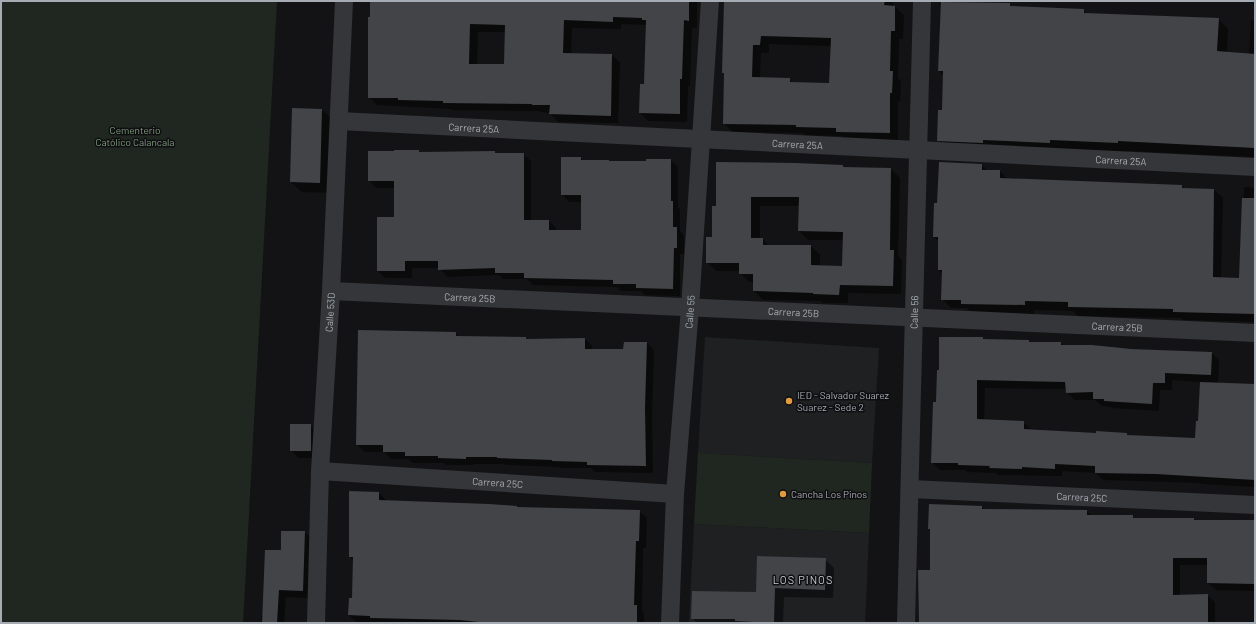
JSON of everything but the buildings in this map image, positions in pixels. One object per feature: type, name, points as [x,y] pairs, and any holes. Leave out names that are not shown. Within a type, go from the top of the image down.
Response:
[{"type":"street","name":"Calle 53D","points":[[316,623],[320,471],[331,291],[344,1]]},
{"type":"street","name":"Calle 55","points":[[670,623],[675,494],[702,139],[710,1]]},
{"type":"street","name":"Calle 56","points":[[906,623],[922,1]]},
{"type":"street","name":"Carrera 25A","points":[[339,121],[1255,167]]},
{"type":"street","name":"Carrera 25B","points":[[331,291],[1255,333]]},
{"type":"street","name":"Carrera 25C","points":[[320,471],[675,494]]},
{"type":"street","name":"Carrera 25C","points":[[910,489],[1255,505]]},
{"type":"shaded area","name":"IED - Salvador Suarez Suarez - Sede 2","points":[[705,337],[879,348],[872,463],[698,453]]},
{"type":"shaded area","points":[[694,524],[869,533],[865,623],[689,623]]},
{"type":"green space","name":"Cementerio Católico Calancala","points":[[1,1],[277,1],[243,623],[1,623]]},
{"type":"green space","name":"Cancha Los Pinos","points":[[698,453],[872,463],[869,533],[694,524]]},
{"type":"place","name":"IED - Salvador Suarez Suarez - Sede 2","points":[[789,401]]},
{"type":"place","name":"Cancha Los Pinos","points":[[783,494]]},
{"type":"district","name":"LOS PINOS","points":[[803,579]]}]
